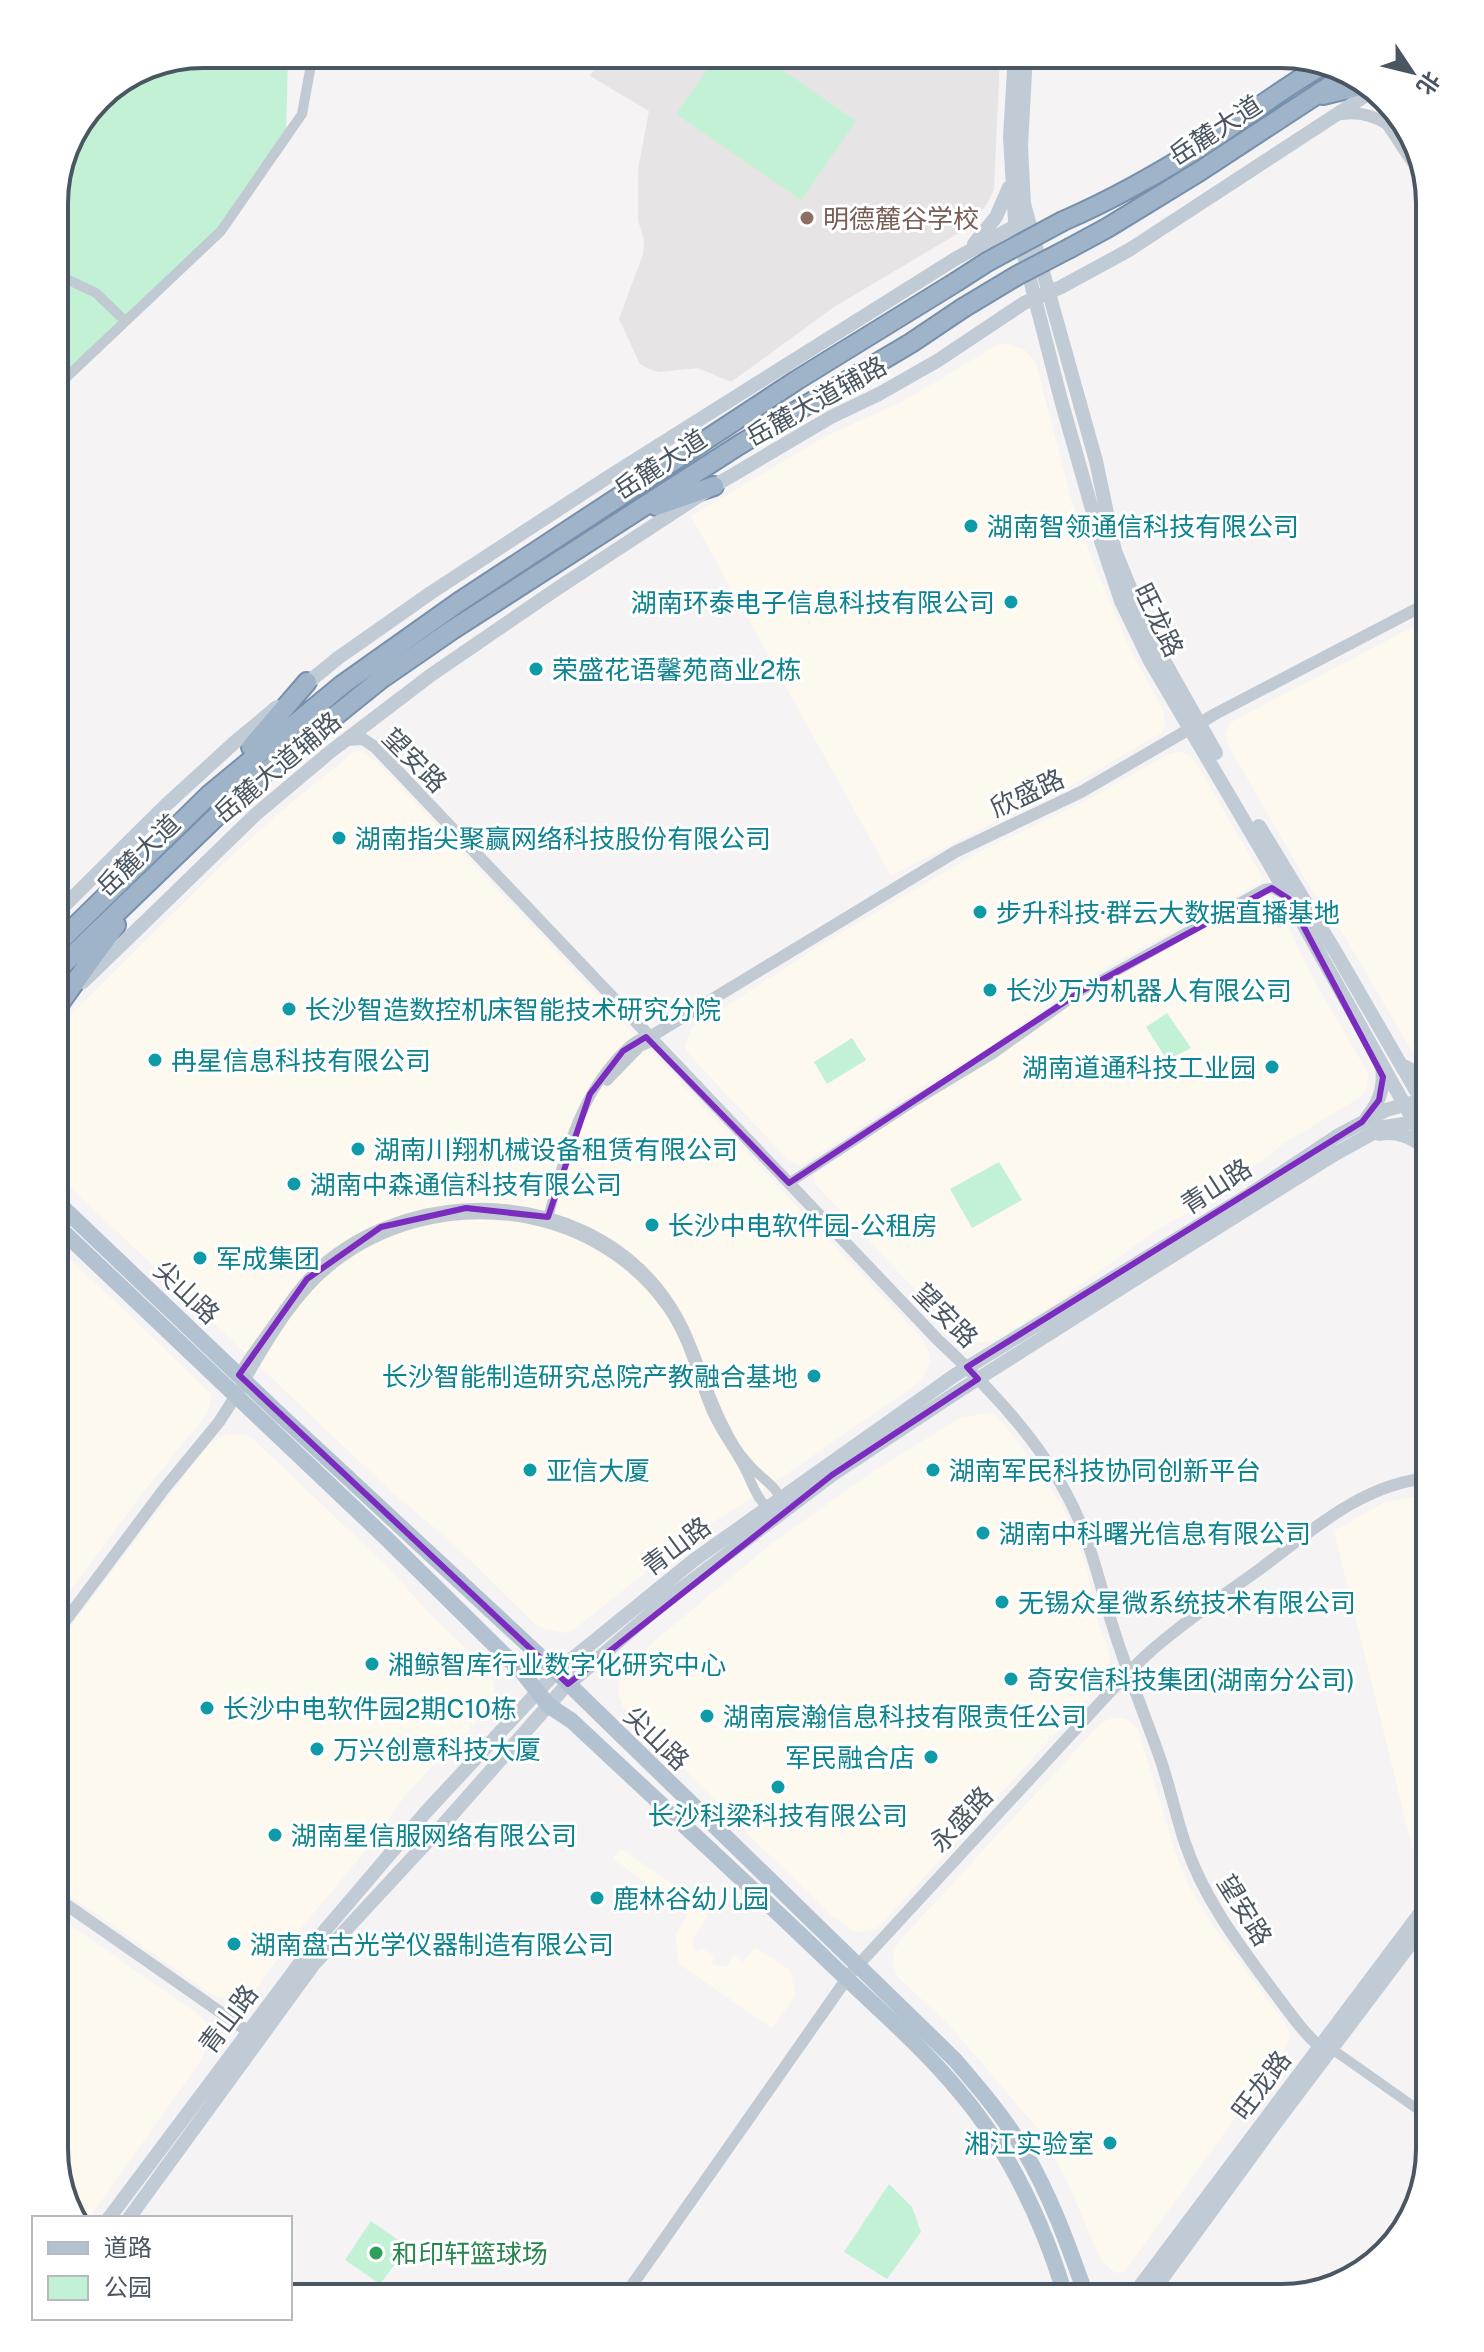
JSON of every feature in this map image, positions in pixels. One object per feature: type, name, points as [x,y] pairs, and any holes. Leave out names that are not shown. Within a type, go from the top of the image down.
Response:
[{"type":"highway","name":"岳麓大道","points":[[68,933],[209,795],[342,685],[415,633],[797,380],[987,262],[1171,165],[1311,72]]},
{"type":"highway","name":"岳麓大道","points":[[68,959],[247,787],[381,679],[792,412],[911,343],[1018,275],[1151,202],[1338,81]]},
{"type":"highway","points":[[1313,97],[1351,88]]},
{"type":"highway","points":[[631,514],[714,486]]},
{"type":"highway","points":[[209,795],[307,682]]},
{"type":"highway","points":[[68,990],[145,884]]},
{"type":"main road","name":"旺龙路","points":[[1015,68],[1011,171],[1034,298],[1114,582],[1141,643],[1396,1054],[1416,1097]]},
{"type":"main road","name":"旺龙路","points":[[1025,68],[1022,222],[1049,292],[1096,461],[1108,524],[1126,582],[1196,728],[1270,865],[1377,1055],[1416,1103]]},
{"type":"main road","name":"岳麓大道辅路","points":[[68,995],[255,815],[378,714],[558,588],[714,486],[831,417],[937,361],[1015,308],[1129,250],[1364,96]]},
{"type":"main road","points":[[955,259],[975,243],[996,217],[1008,190],[1011,171]]},
{"type":"main road","name":"岳麓大道辅路","points":[[68,902],[235,742],[307,682],[432,592],[605,479],[955,259],[1022,222]]},
{"type":"main road","points":[[1396,1054],[1416,1074]]},
{"type":"main road","points":[[1362,1122],[1374,1110],[1382,1089],[1382,1067],[1377,1055]]},
{"type":"main road","name":"青山路","points":[[130,2216],[321,1935],[425,1813],[536,1691],[562,1678],[665,1601],[777,1507],[832,1475],[975,1372],[1291,1165],[1362,1122],[1416,1111]]},
{"type":"main road","name":"青山路","points":[[975,1372],[1359,1140],[1416,1113]]},
{"type":"main road","points":[[1359,1140],[1394,1132],[1416,1141]]},
{"type":"main road","name":"尖山路","points":[[68,1213],[387,1539],[523,1673],[548,1705],[572,1721],[934,2062],[994,2137],[1027,2193],[1062,2284]]},
{"type":"main road","name":"尖山路","points":[[68,1235],[562,1678],[955,2060],[1014,2134],[1061,2225],[1082,2284]]},
{"type":"main road","name":"青山路","points":[[111,2216],[252,2037],[548,1705],[562,1678]]},
{"type":"main road","name":"旺龙路","points":[[1158,2284],[1416,1920]]},
{"type":"main road","name":"旺龙路","points":[[1142,2284],[1416,1936]]},
{"type":"street","points":[[68,376],[221,231],[302,114],[310,68]]},
{"type":"street","points":[[1329,118],[1359,113],[1387,124],[1406,153]]},
{"type":"street","points":[[68,280],[96,293],[125,321]]},
{"type":"street","name":"欣盛路","points":[[654,1038],[955,852],[1081,792],[1416,611]]},
{"type":"street","name":"望安路","points":[[378,714],[371,727],[373,737],[654,1038]]},
{"type":"street","name":"望安路","points":[[344,741],[363,739],[375,747],[975,1372],[1044,1457],[1079,1519],[1170,1773],[1191,1843],[1215,1897],[1248,1948],[1326,2048]]},
{"type":"street","points":[[790,1181],[908,1101],[991,1051],[1081,987],[1262,886],[1270,877],[1270,865]]},
{"type":"street","points":[[790,1181],[993,1054],[1083,990],[1123,967],[1264,889],[1272,888],[1289,899]]},
{"type":"street","points":[[550,1220],[570,1145],[590,1094],[635,1040],[654,1038]]},
{"type":"street","points":[[68,1609],[160,1486],[215,1419],[311,1284],[332,1265],[379,1235],[413,1223],[467,1214],[503,1214],[550,1220],[581,1229],[632,1261],[657,1286],[690,1339],[727,1432],[748,1465],[766,1479],[777,1507]]},
{"type":"street","points":[[550,1220],[607,1251],[640,1275],[653,1289],[678,1324],[696,1364],[715,1420],[753,1487],[777,1507]]},
{"type":"street","points":[[68,1617],[164,1489],[219,1422],[237,1385]]},
{"type":"street","name":"永盛路","points":[[633,2284],[848,1980],[1132,1673],[1183,1624],[1332,1516],[1362,1497],[1391,1485],[1416,1482]]},
{"type":"street","points":[[68,1909],[252,2037]]},
{"type":"street","name":"永盛路","points":[[639,2284],[848,1980]]},
{"type":"street","points":[[1326,2048],[1416,2109]]},
{"type":"highlighted area","points":[[1272,888],[1289,899],[1383,1077],[1379,1100],[1362,1122],[967,1367],[978,1379],[832,1475],[568,1684],[239,1375],[307,1279],[381,1227],[466,1208],[548,1217],[590,1094],[623,1051],[646,1037],[789,1183],[1083,990]]},
{"type":"shaded area","name":"明德麓谷学校","points":[[595,68],[999,68],[994,190],[987,204],[967,228],[834,307],[731,382],[698,368],[659,372],[640,364],[619,319],[643,254],[644,240],[638,220],[638,170],[649,111],[590,76]]},
{"type":"shaded area","points":[[1006,343],[1025,350],[1036,364],[1071,498],[1091,557],[1129,647],[1163,710],[1166,725],[1161,733],[1060,792],[978,830],[891,876],[691,516],[826,436],[900,403],[997,345]]},
{"type":"shaded area","points":[[1416,625],[1416,1052],[1410,1048],[1345,937],[1312,891],[1228,745],[1225,733],[1230,723]]},
{"type":"shaded area","points":[[355,751],[362,751],[376,761],[921,1337],[929,1352],[930,1363],[921,1381],[694,1534],[572,1631],[564,1633],[535,1624],[68,1185],[68,1017],[280,812]]},
{"type":"shaded area","points":[[1179,751],[1189,755],[1196,763],[1263,878],[1260,883],[1078,983],[990,1047],[906,1096],[800,1166],[788,1160],[689,1054],[685,1047],[691,1029],[822,944],[977,853]]},
{"type":"shaded area","points":[[1267,895],[1276,902],[1318,987],[1368,1073],[1367,1089],[1362,1096],[1286,1142],[1212,1198],[1152,1233],[1052,1306],[996,1339],[978,1343],[960,1337],[814,1183],[814,1174],[1085,994]]},
{"type":"shaded area","points":[[68,1256],[212,1395],[207,1414],[141,1495],[68,1594]]},
{"type":"shaded area","points":[[986,1413],[995,1415],[1003,1423],[1063,1507],[1086,1565],[1096,1617],[1110,1654],[1109,1665],[1096,1689],[885,1920],[876,1929],[854,1931],[831,1915],[623,1707],[618,1692],[619,1679],[625,1666],[770,1545],[875,1470],[960,1418]]},
{"type":"shaded area","points":[[228,1434],[246,1435],[255,1441],[389,1568],[428,1612],[482,1664],[492,1676],[495,1689],[487,1712],[412,1787],[253,1993],[240,2000],[216,1997],[68,1895],[68,1630],[216,1438]]},
{"type":"shaded area","points":[[1416,1496],[1416,1853],[1334,1531],[1383,1503]]},
{"type":"shaded area","points":[[1112,1718],[1124,1718],[1138,1729],[1176,1855],[1191,1890],[1215,1929],[1285,2023],[1290,2035],[1286,2047],[1128,2267],[1116,2273],[1103,2263],[1098,2254],[1068,2183],[1038,2129],[950,2026],[898,1977],[892,1963],[895,1948],[904,1936],[1101,1723]]},
{"type":"shaded area","points":[[619,1850],[708,1909],[709,1915],[692,1940],[696,1953],[702,1948],[714,1956],[712,1964],[726,1967],[734,1955],[743,1962],[755,1947],[790,1970],[796,1995],[772,2028],[679,1964],[675,1935],[688,1914],[613,1859]]},
{"type":"shaded area","points":[[68,1924],[205,2021],[208,2031],[205,2052],[90,2216],[86,2216],[69,2167]]},
{"type":"green space","points":[[203,68],[288,68],[286,137],[221,231],[68,376],[68,194],[78,151],[91,128],[107,107],[151,78]]},
{"type":"green space","points":[[708,68],[779,68],[856,121],[801,200],[676,114]]},
{"type":"green space","points":[[1167,1013],[1191,1048],[1167,1060],[1146,1027]]},
{"type":"green space","points":[[852,1038],[866,1060],[827,1084],[814,1062]]},
{"type":"green space","points":[[999,1162],[1022,1200],[972,1228],[950,1189]]},
{"type":"green space","points":[[889,2184],[912,2207],[921,2232],[887,2279],[844,2252]]},
{"type":"green space","name":"和印轩篮球场","points":[[371,2221],[408,2247],[380,2284],[345,2260]]},
{"type":"place","name":"明德麓谷学校","points":[[807,218]]},
{"type":"place","name":"湖南智领通信科技有限公司","points":[[971,526]]},
{"type":"place","name":"湖南环泰电子信息科技有限公司","points":[[1011,602]]},
{"type":"place","name":"荣盛花语馨苑商业2栋","points":[[536,669]]},
{"type":"place","name":"湖南指尖聚赢网络科技股份有限公司","points":[[339,838]]},
{"type":"place","name":"步升科技·群云大数据直播基地","points":[[980,912]]},
{"type":"place","name":"长沙万为机器人有限公司","points":[[990,990]]},
{"type":"place","name":"长沙智造数控机床智能技术研究分院","points":[[289,1009]]},
{"type":"place","name":"冉星信息科技有限公司","points":[[155,1060]]},
{"type":"place","name":"湖南道通科技工业园","points":[[1272,1067]]},
{"type":"place","name":"湖南川翔机械设备租赁有限公司","points":[[358,1149]]},
{"type":"place","name":"湖南中森通信科技有限公司","points":[[294,1184]]},
{"type":"place","name":"长沙中电软件园-公租房","points":[[652,1225]]},
{"type":"place","name":"军成集团","points":[[200,1258]]},
{"type":"place","name":"长沙智能制造研究总院产教融合基地","points":[[814,1376]]},
{"type":"place","name":"亚信大厦","points":[[530,1470]]},
{"type":"place","name":"湖南军民科技协同创新平台","points":[[933,1470]]},
{"type":"place","name":"湖南中科曙光信息有限公司","points":[[983,1533]]},
{"type":"place","name":"无锡众星微系统技术有限公司","points":[[1002,1602]]},
{"type":"place","name":"湘鲸智库行业数字化研究中心","points":[[372,1664]]},
{"type":"place","name":"奇安信科技集团(湖南分公司)","points":[[1011,1679]]},
{"type":"place","name":"长沙中电软件园2期C10栋","points":[[207,1708]]},
{"type":"place","name":"湖南宸瀚信息科技有限责任公司","points":[[707,1716]]},
{"type":"place","name":"万兴创意科技大厦","points":[[317,1749]]},
{"type":"place","name":"军民融合店","points":[[931,1757]]},
{"type":"place","name":"长沙科梁科技有限公司","points":[[778,1787]]},
{"type":"place","name":"湖南星信服网络有限公司","points":[[275,1835]]},
{"type":"place","name":"鹿林谷幼儿园","points":[[597,1898]]},
{"type":"place","name":"湖南盘古光学仪器制造有限公司","points":[[234,1944]]},
{"type":"place","name":"湘江实验室","points":[[1110,2143]]},
{"type":"place","name":"和印轩篮球场","points":[[376,2253]]}]
